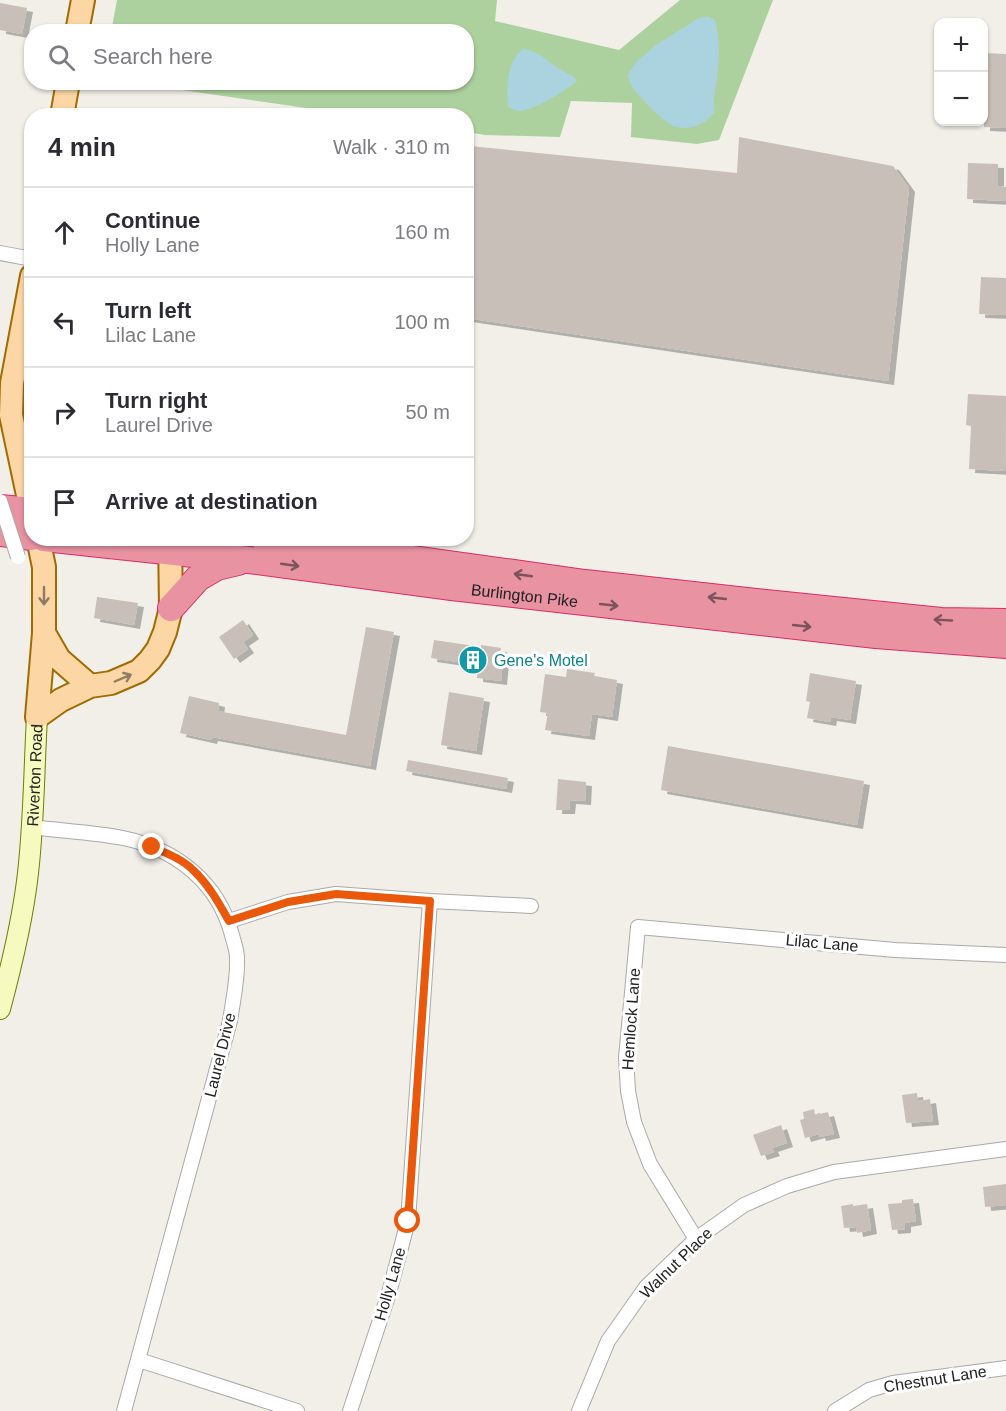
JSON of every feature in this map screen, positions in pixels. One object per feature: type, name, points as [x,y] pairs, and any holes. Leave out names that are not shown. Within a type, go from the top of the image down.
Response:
[{"type":"highway","points":[[0,508],[24,511]]},
{"type":"highway","points":[[0,533],[25,547]]},
{"type":"highway","name":"Burlington Pike","points":[[175,546],[249,560],[464,588],[876,635],[1005,627]]},
{"type":"highway","name":"Burlington Pike","points":[[321,546],[620,587],[1005,627]]},
{"type":"highway","points":[[171,608],[198,578],[217,567],[249,560]]},
{"type":"main road","points":[[78,24],[83,0]]},
{"type":"main road","points":[[63,108],[67,90]]},
{"type":"main road","points":[[24,348],[12,383],[11,415],[24,478]]},
{"type":"main road","name":"Riverton Road","points":[[0,1009],[14,958],[28,875],[44,633],[44,567],[40,546]]},
{"type":"main road","points":[[37,717],[61,700],[90,686],[111,683],[139,671],[150,660],[158,649],[165,632],[171,608],[170,546]]},
{"type":"main road","points":[[44,633],[59,659],[90,686]]},
{"type":"street","points":[[0,253],[24,258]]},
{"type":"street","points":[[0,501],[24,545]]},
{"type":"street","name":"Laurel Drive","points":[[32,827],[123,838],[152,847],[180,860],[193,869],[213,892],[229,921],[237,955],[237,976],[230,1021],[124,1411]]},
{"type":"street","points":[[229,921],[288,902],[336,894],[531,906]]},
{"type":"street","name":"Holly Lane","points":[[350,1411],[389,1293],[408,1221],[430,901]]},
{"type":"street","name":"Lilac Lane","points":[[638,927],[895,950],[1006,955]]},
{"type":"street","name":"Hemlock Lane","points":[[638,927],[626,1058],[628,1091],[634,1122],[650,1164],[696,1239]]},
{"type":"street","name":"Walnut Place","points":[[579,1411],[608,1341],[646,1287],[696,1239],[744,1205],[787,1186],[825,1174],[1006,1149]]},
{"type":"street","points":[[139,1360],[297,1411]]},
{"type":"street","name":"Chestnut Lane","points":[[835,1411],[868,1390],[893,1383],[1006,1368]]},
{"type":"green space","points":[[117,0],[497,0],[495,21],[619,50],[680,0],[773,0],[719,140],[697,144],[631,137],[632,103],[571,101],[560,137],[485,135],[474,133],[474,108],[307,108],[182,90],[474,90],[474,24],[112,24]]},
{"type":"water","points":[[708,17],[715,20],[718,41],[714,112],[697,126],[676,127],[665,121],[645,102],[631,85],[628,75],[635,63],[656,45],[699,18]]},
{"type":"water","points":[[523,49],[538,54],[572,75],[577,81],[558,95],[535,107],[521,111],[508,107],[507,91],[511,68]]},
{"type":"building","points":[[0,3],[27,8],[22,34],[0,30]]},
{"type":"building","points":[[988,53],[1006,54],[1006,128],[984,127],[988,126]]},
{"type":"building","points":[[739,137],[893,166],[909,188],[888,381],[474,319],[474,146],[737,173]]},
{"type":"building","points":[[968,163],[998,164],[998,186],[1006,187],[1006,201],[967,199]]},
{"type":"building","points":[[981,277],[1006,278],[1006,315],[979,314]]},
{"type":"building","points":[[968,394],[1006,396],[1005,471],[969,469],[971,426],[966,425]]},
{"type":"building","points":[[97,597],[138,603],[134,625],[94,618]]},
{"type":"building","points":[[243,620],[253,635],[243,642],[248,649],[234,659],[219,637]]},
{"type":"building","points":[[366,627],[394,632],[370,766],[180,733],[189,696],[219,703],[218,711],[346,735]]},
{"type":"building","name":"Gene's Motel","points":[[434,640],[501,648],[499,659],[503,660],[501,681],[477,678],[478,665],[431,658]]},
{"type":"building","points":[[567,669],[595,673],[594,676],[617,680],[612,717],[592,714],[589,736],[545,730],[548,713],[540,712],[545,674],[566,677]]},
{"type":"building","points":[[810,673],[856,681],[850,720],[831,717],[830,722],[807,718],[810,702],[806,701]]},
{"type":"building","points":[[449,692],[484,698],[476,751],[441,745]]},
{"type":"building","points":[[668,746],[864,781],[857,825],[661,790]]},
{"type":"building","points":[[408,760],[508,778],[506,789],[406,771]]},
{"type":"building","points":[[558,779],[586,782],[585,801],[570,800],[569,810],[556,810]]},
{"type":"building","points":[[917,1093],[918,1101],[930,1099],[933,1121],[906,1123],[902,1095]]},
{"type":"building","points":[[814,1109],[815,1115],[828,1112],[834,1134],[820,1137],[819,1134],[805,1138],[800,1120],[804,1119],[803,1112]]},
{"type":"building","points":[[781,1125],[787,1143],[772,1148],[774,1152],[761,1156],[753,1135]]},
{"type":"building","points":[[1006,1184],[1006,1205],[985,1207],[983,1187]]},
{"type":"building","points":[[913,1199],[916,1221],[905,1223],[905,1229],[892,1230],[888,1204]]},
{"type":"building","points":[[853,1204],[853,1206],[867,1204],[871,1230],[857,1233],[856,1227],[844,1228],[841,1206]]},
{"type":"place","name":"Gene's Motel","points":[[473,660]]},
{"type":"route","points":[[152,847],[193,869],[213,892],[229,921],[288,902],[336,894],[430,901],[408,1221]]}]
